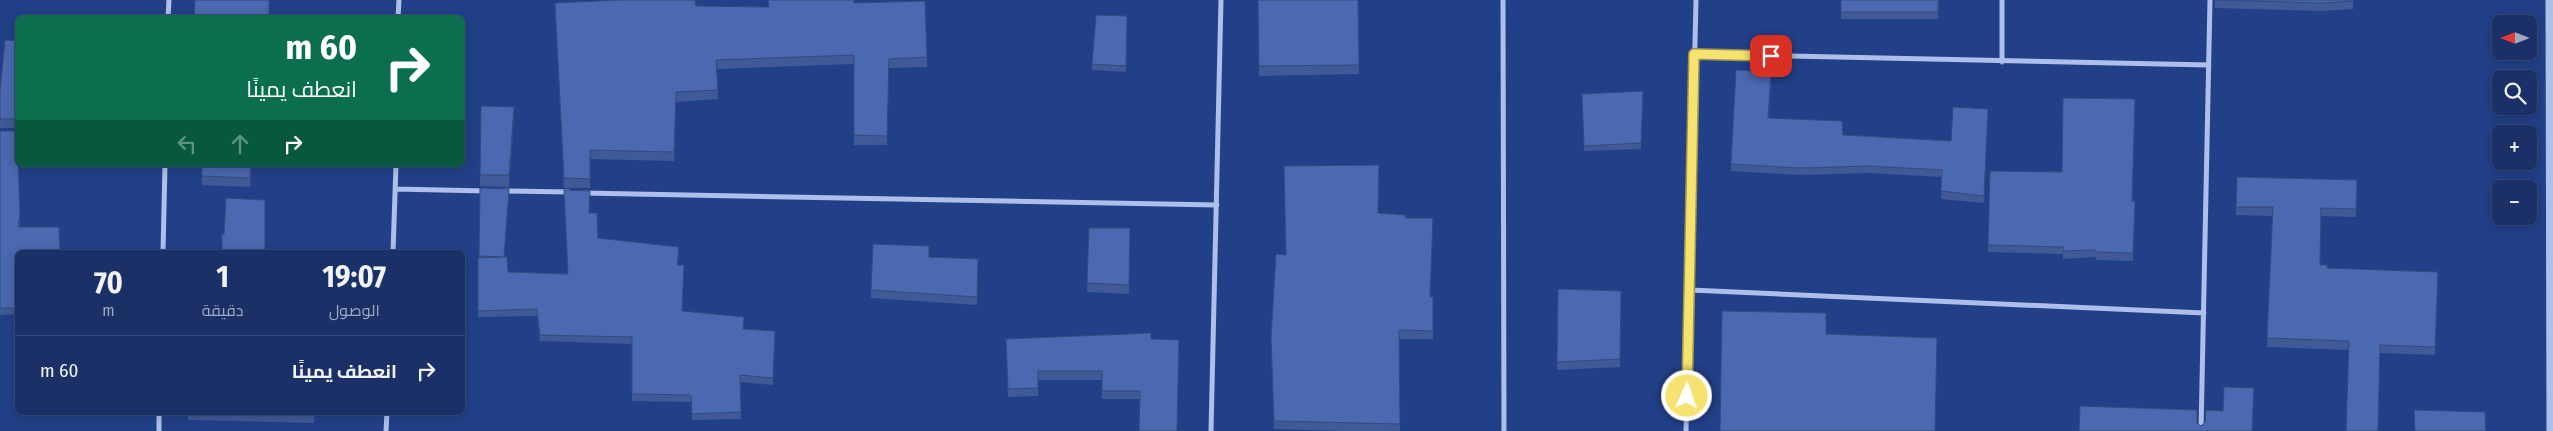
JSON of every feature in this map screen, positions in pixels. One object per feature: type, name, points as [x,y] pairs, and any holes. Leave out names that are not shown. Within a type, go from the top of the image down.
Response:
[{"type":"street","points":[[168,15],[169,0]]},
{"type":"street","points":[[398,15],[399,0]]},
{"type":"street","points":[[1211,431],[1221,0]]},
{"type":"street","points":[[1503,0],[1504,431]]},
{"type":"street","points":[[1686,431],[1696,0]]},
{"type":"street","points":[[2002,0],[2002,62]]},
{"type":"street","points":[[2201,431],[2210,0]]},
{"type":"street","points":[[2550,0],[2552,62],[2551,431]]},
{"type":"street","points":[[1694,54],[2209,66]]},
{"type":"street","points":[[163,250],[165,167]]},
{"type":"street","points":[[393,250],[396,167]]},
{"type":"street","points":[[395,189],[1217,205]]},
{"type":"street","points":[[1690,290],[2204,313]]},
{"type":"street","points":[[159,415],[159,431]]},
{"type":"street","points":[[386,431],[387,415]]},
{"type":"building","points":[[195,0],[269,0],[269,15],[194,15]]},
{"type":"building","points":[[619,0],[695,0],[696,6],[769,7],[768,0],[854,0],[854,3],[925,1],[927,57],[889,59],[887,136],[854,135],[854,55],[716,60],[718,90],[676,92],[674,152],[590,150],[590,179],[564,178],[555,3]]},
{"type":"building","points":[[1258,0],[1358,0],[1359,65],[1259,66]]},
{"type":"building","points":[[1841,0],[1938,0],[1938,12],[1841,12]]},
{"type":"building","points":[[2216,0],[2353,0],[2353,1],[2321,3]]},
{"type":"building","points":[[1096,15],[1127,16],[1126,66],[1092,64]]},
{"type":"building","points":[[5,40],[15,41],[15,119],[0,119],[0,91]]},
{"type":"building","points":[[1736,70],[1771,72],[1768,118],[1842,121],[1843,135],[1951,141],[1953,107],[1988,109],[1984,196],[1941,191],[1942,170],[1868,166],[1799,168],[1731,164]]},
{"type":"building","points":[[1643,91],[1641,143],[1584,146],[1582,94]]},
{"type":"building","points":[[2063,98],[2135,99],[2132,201],[2135,201],[2133,253],[2096,252],[2096,250],[2063,251],[2063,247],[1988,245],[1990,171],[2062,172]]},
{"type":"building","points":[[481,106],[514,107],[509,175],[480,175]]},
{"type":"building","points":[[0,131],[15,131],[15,167],[18,167],[20,214],[18,227],[59,227],[60,250],[15,250],[15,308],[0,308]]},
{"type":"building","points":[[1379,165],[1378,213],[1406,215],[1405,218],[1433,218],[1430,297],[1433,297],[1433,331],[1399,330],[1400,424],[1274,421],[1271,337],[1276,254],[1286,255],[1284,166]]},
{"type":"building","points":[[202,167],[250,167],[250,178],[202,176]]},
{"type":"building","points":[[2237,177],[2357,180],[2356,209],[2321,208],[2320,265],[2327,265],[2327,268],[2438,272],[2435,347],[2380,345],[2378,431],[2346,431],[2349,341],[2267,338],[2273,207],[2236,207]]},
{"type":"building","points":[[480,188],[509,189],[504,257],[507,257],[508,272],[568,274],[564,190],[590,191],[589,213],[597,213],[598,238],[679,247],[677,265],[684,265],[682,311],[744,317],[743,329],[775,331],[773,378],[740,375],[741,412],[692,414],[691,395],[632,394],[632,337],[540,335],[537,309],[478,311],[478,258],[503,257],[479,256]]},
{"type":"building","points":[[226,198],[265,200],[265,250],[222,250],[222,234],[224,234]]},
{"type":"building","points":[[1089,228],[1130,228],[1129,285],[1087,283]]},
{"type":"building","points":[[873,244],[929,246],[929,257],[978,259],[977,297],[871,290]]},
{"type":"building","points":[[1558,289],[1621,291],[1620,359],[1557,362]]},
{"type":"building","points":[[1722,311],[1826,313],[1826,334],[1937,338],[1935,431],[1720,431]]},
{"type":"building","points":[[1151,333],[1151,339],[1179,340],[1177,431],[1139,431],[1140,391],[1102,391],[1102,371],[1038,371],[1038,388],[1008,389],[1006,339]]},
{"type":"building","points":[[2224,387],[2254,388],[2252,431],[2079,431],[2080,406],[2197,410],[2197,423],[2201,426],[2205,422],[2206,410],[2223,411]]},
{"type":"building","points":[[2414,410],[2485,412],[2486,431],[2415,431]]},
{"type":"route","points":[[1687,396],[1694,54],[1771,56]]}]
